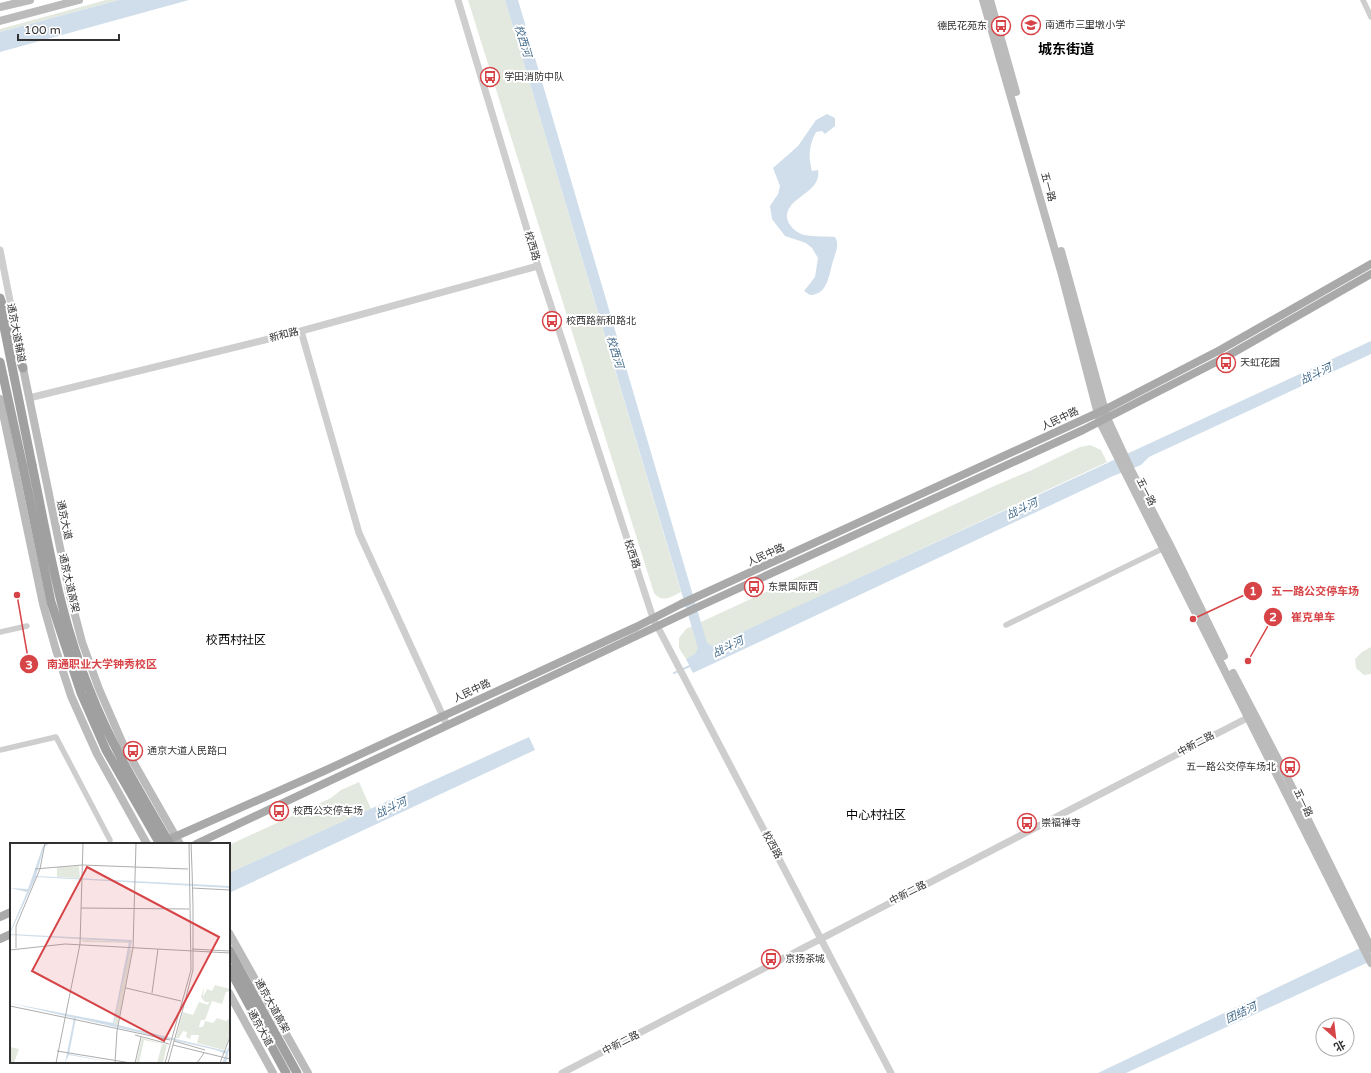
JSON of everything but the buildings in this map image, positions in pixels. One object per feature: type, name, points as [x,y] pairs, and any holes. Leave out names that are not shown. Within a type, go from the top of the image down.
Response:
[{"type":"highway","points":[[0,298],[23,368]]},
{"type":"highway","name":"通京大道高架","points":[[0,307],[51,602],[81,693],[106,750],[159,843]]},
{"type":"highway","name":"通京大道高架","points":[[0,362],[60,600],[73,645],[89,690],[114,745],[175,842]]},
{"type":"highway","name":"通京大道高架","points":[[230,952],[297,1073]]},
{"type":"highway","name":"通京大道高架","points":[[230,970],[286,1073]]},
{"type":"main road","points":[[0,7],[30,0]]},
{"type":"main road","points":[[0,21],[79,0]]},
{"type":"main road","name":"五一路","points":[[983,0],[1101,411]]},
{"type":"main road","name":"五一路","points":[[990,0],[1103,420],[1364,941],[1371,963]]},
{"type":"main road","name":"人民中路","points":[[175,842],[681,604],[1101,411],[1220,350],[1312,299],[1371,264]]},
{"type":"main road","name":"人民中路","points":[[198,843],[447,724],[1103,420],[1224,358],[1371,274]]},
{"type":"main road","name":"通京大道","points":[[23,368],[70,596],[82,642],[102,696],[123,744],[145,782],[175,842]]},
{"type":"main road","points":[[0,399],[43,604],[56,650],[78,710],[97,754],[146,843]]},
{"type":"main road","name":"五一路","points":[[1128,472],[1170,545],[1252,716]]},
{"type":"main road","points":[[119,796],[130,801],[140,799],[145,793],[145,782]]},
{"type":"main road","points":[[0,917],[10,912]]},
{"type":"main road","points":[[0,939],[10,934]]},
{"type":"main road","name":"通京大道","points":[[230,935],[308,1073]]},
{"type":"main road","name":"五一路","points":[[1364,941],[1371,948]]},
{"type":"main road","name":"通京大道","points":[[230,995],[273,1073]]},
{"type":"street","name":"校西路","points":[[458,0],[538,266],[653,618],[675,664],[822,938],[891,1073]]},
{"type":"street","points":[[1363,0],[1371,17]]},
{"type":"street","name":"通京大道辅道","points":[[0,250],[23,368]]},
{"type":"street","name":"新和路","points":[[29,398],[301,331],[538,266]]},
{"type":"street","points":[[301,331],[359,533],[447,724]]},
{"type":"street","points":[[1006,625],[1170,545]]},
{"type":"street","points":[[0,632],[27,626]]},
{"type":"street","name":"中新二路","points":[[562,1073],[1252,716]]},
{"type":"street","points":[[0,750],[56,737],[110,840]]},
{"type":"shaded area","points":[[106,0],[119,0],[0,32],[0,29]]},
{"type":"shaded area","points":[[468,0],[505,0],[681,592],[671,597],[664,599],[660,598],[654,593]]},
{"type":"shaded area","points":[[1090,445],[1101,450],[1107,462],[686,659],[679,648],[679,638],[686,629],[992,487],[1080,447]]},
{"type":"shaded area","points":[[1371,647],[1371,674],[1364,675],[1356,668],[1355,659],[1362,652]]},
{"type":"shaded area","points":[[359,782],[371,809],[230,873],[230,845],[331,798],[341,790]]},
{"type":"water","points":[[119,0],[189,0],[0,52],[0,32]]},
{"type":"water","name":"校西河","points":[[505,0],[518,0],[707,643],[712,646],[1371,341],[1371,354],[1149,457],[1141,465],[1113,476],[693,673],[686,659],[695,654],[698,648]]},
{"type":"water","points":[[827,114],[835,118],[835,126],[825,134],[822,131],[816,132],[811,147],[810,161],[812,171],[818,170],[818,177],[813,187],[790,207],[787,216],[792,228],[796,231],[808,236],[835,237],[837,243],[837,249],[827,283],[821,292],[810,295],[804,291],[815,277],[818,258],[812,248],[806,243],[785,236],[772,219],[770,206],[778,194],[780,186],[773,168],[798,146],[816,120]]},
{"type":"water","points":[[529,737],[535,750],[230,893],[230,873]]},
{"type":"water","name":"团结河","points":[[1371,943],[1371,961],[1126,1073],[1098,1073]]},
{"type":"waterway","name":"战斗河","points":[[674,673],[692,665]]},
{"type":"place","name":"南通市三里墩小学","points":[[1031,25]]},
{"type":"place","name":"德民花苑东","points":[[1001,26]]},
{"type":"place","name":"学田消防中队","points":[[490,77]]},
{"type":"place","name":"校西路新和路北","points":[[552,321]]},
{"type":"place","name":"天虹花园","points":[[1226,363]]},
{"type":"place","name":"东景国际西","points":[[754,587]]},
{"type":"place","name":"南通职业大学钟秀校区","points":[[17,595]]},
{"type":"place","name":"五一路公交停车场","points":[[1193,619]]},
{"type":"place","name":"崔克单车","points":[[1248,661]]},
{"type":"place","name":"通京大道人民路口","points":[[133,751]]},
{"type":"place","name":"五一路公交停车场北","points":[[1290,767]]},
{"type":"place","name":"校西公交停车场","points":[[279,811]]},
{"type":"place","name":"崇福禅寺","points":[[1027,823]]},
{"type":"place","name":"京扬茶城","points":[[771,959]]},
{"type":"district","name":"城东街道","points":[[1066,49]]},
{"type":"district","name":"校西村社区","points":[[236,640]]},
{"type":"district","name":"中心村社区","points":[[876,815]]}]
